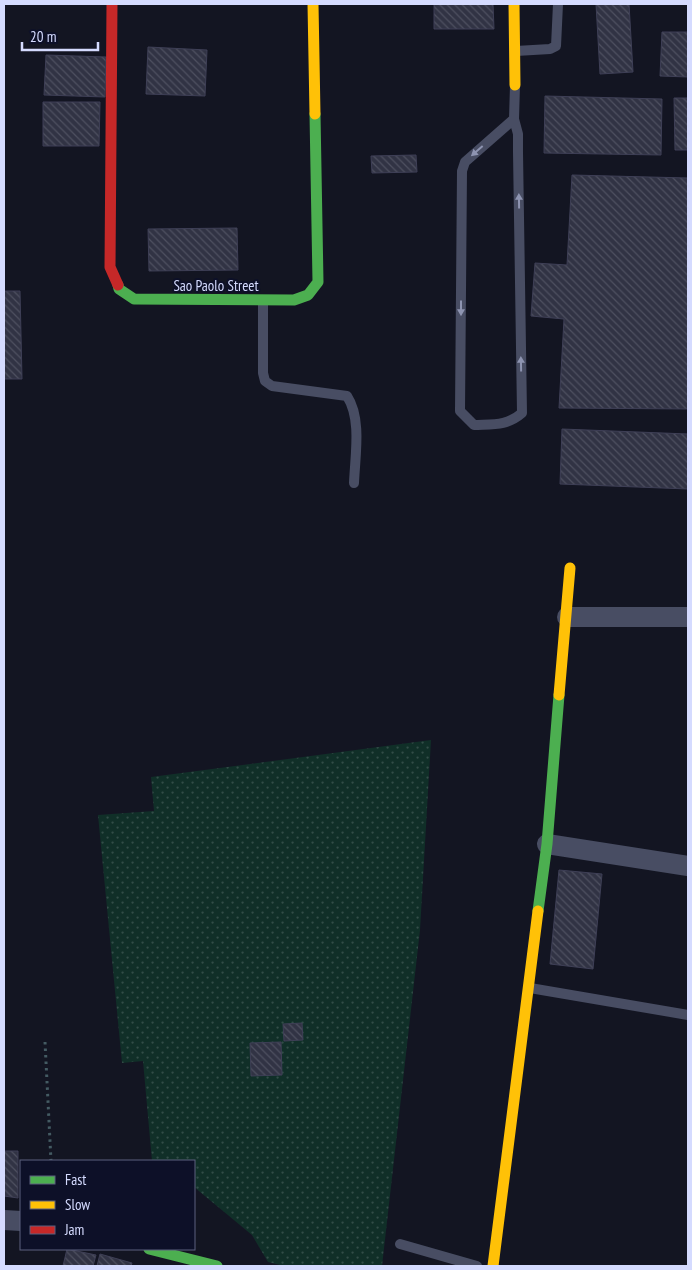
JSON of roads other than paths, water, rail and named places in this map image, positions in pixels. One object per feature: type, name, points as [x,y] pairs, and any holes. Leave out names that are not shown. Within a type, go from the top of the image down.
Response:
[{"type":"street","name":"Sao Paolo Street","points":[[112,4],[110,267],[113,280],[119,289],[134,299],[263,300],[301,299],[308,295],[318,282],[312,4]]},
{"type":"street","points":[[514,4],[515,85]]},
{"type":"street","points":[[493,1266],[548,844],[570,568]]},
{"type":"street","points":[[567,617],[688,617]]},
{"type":"street","points":[[548,844],[688,866]]},
{"type":"street","points":[[4,1220],[20,1221]]},
{"type":"street","points":[[153,1250],[217,1266]]},
{"type":"lane","points":[[514,51],[550,50],[556,46],[558,4]]},
{"type":"lane","points":[[514,119],[465,162],[462,171],[460,411],[474,425],[503,424],[512,421],[522,413],[518,134],[514,119],[515,85]]},
{"type":"lane","points":[[263,300],[263,373],[265,381],[272,386],[348,396],[353,405],[355,416],[354,482]]},
{"type":"lane","points":[[530,988],[688,1015]]},
{"type":"lane","points":[[400,1244],[477,1266]]}]
